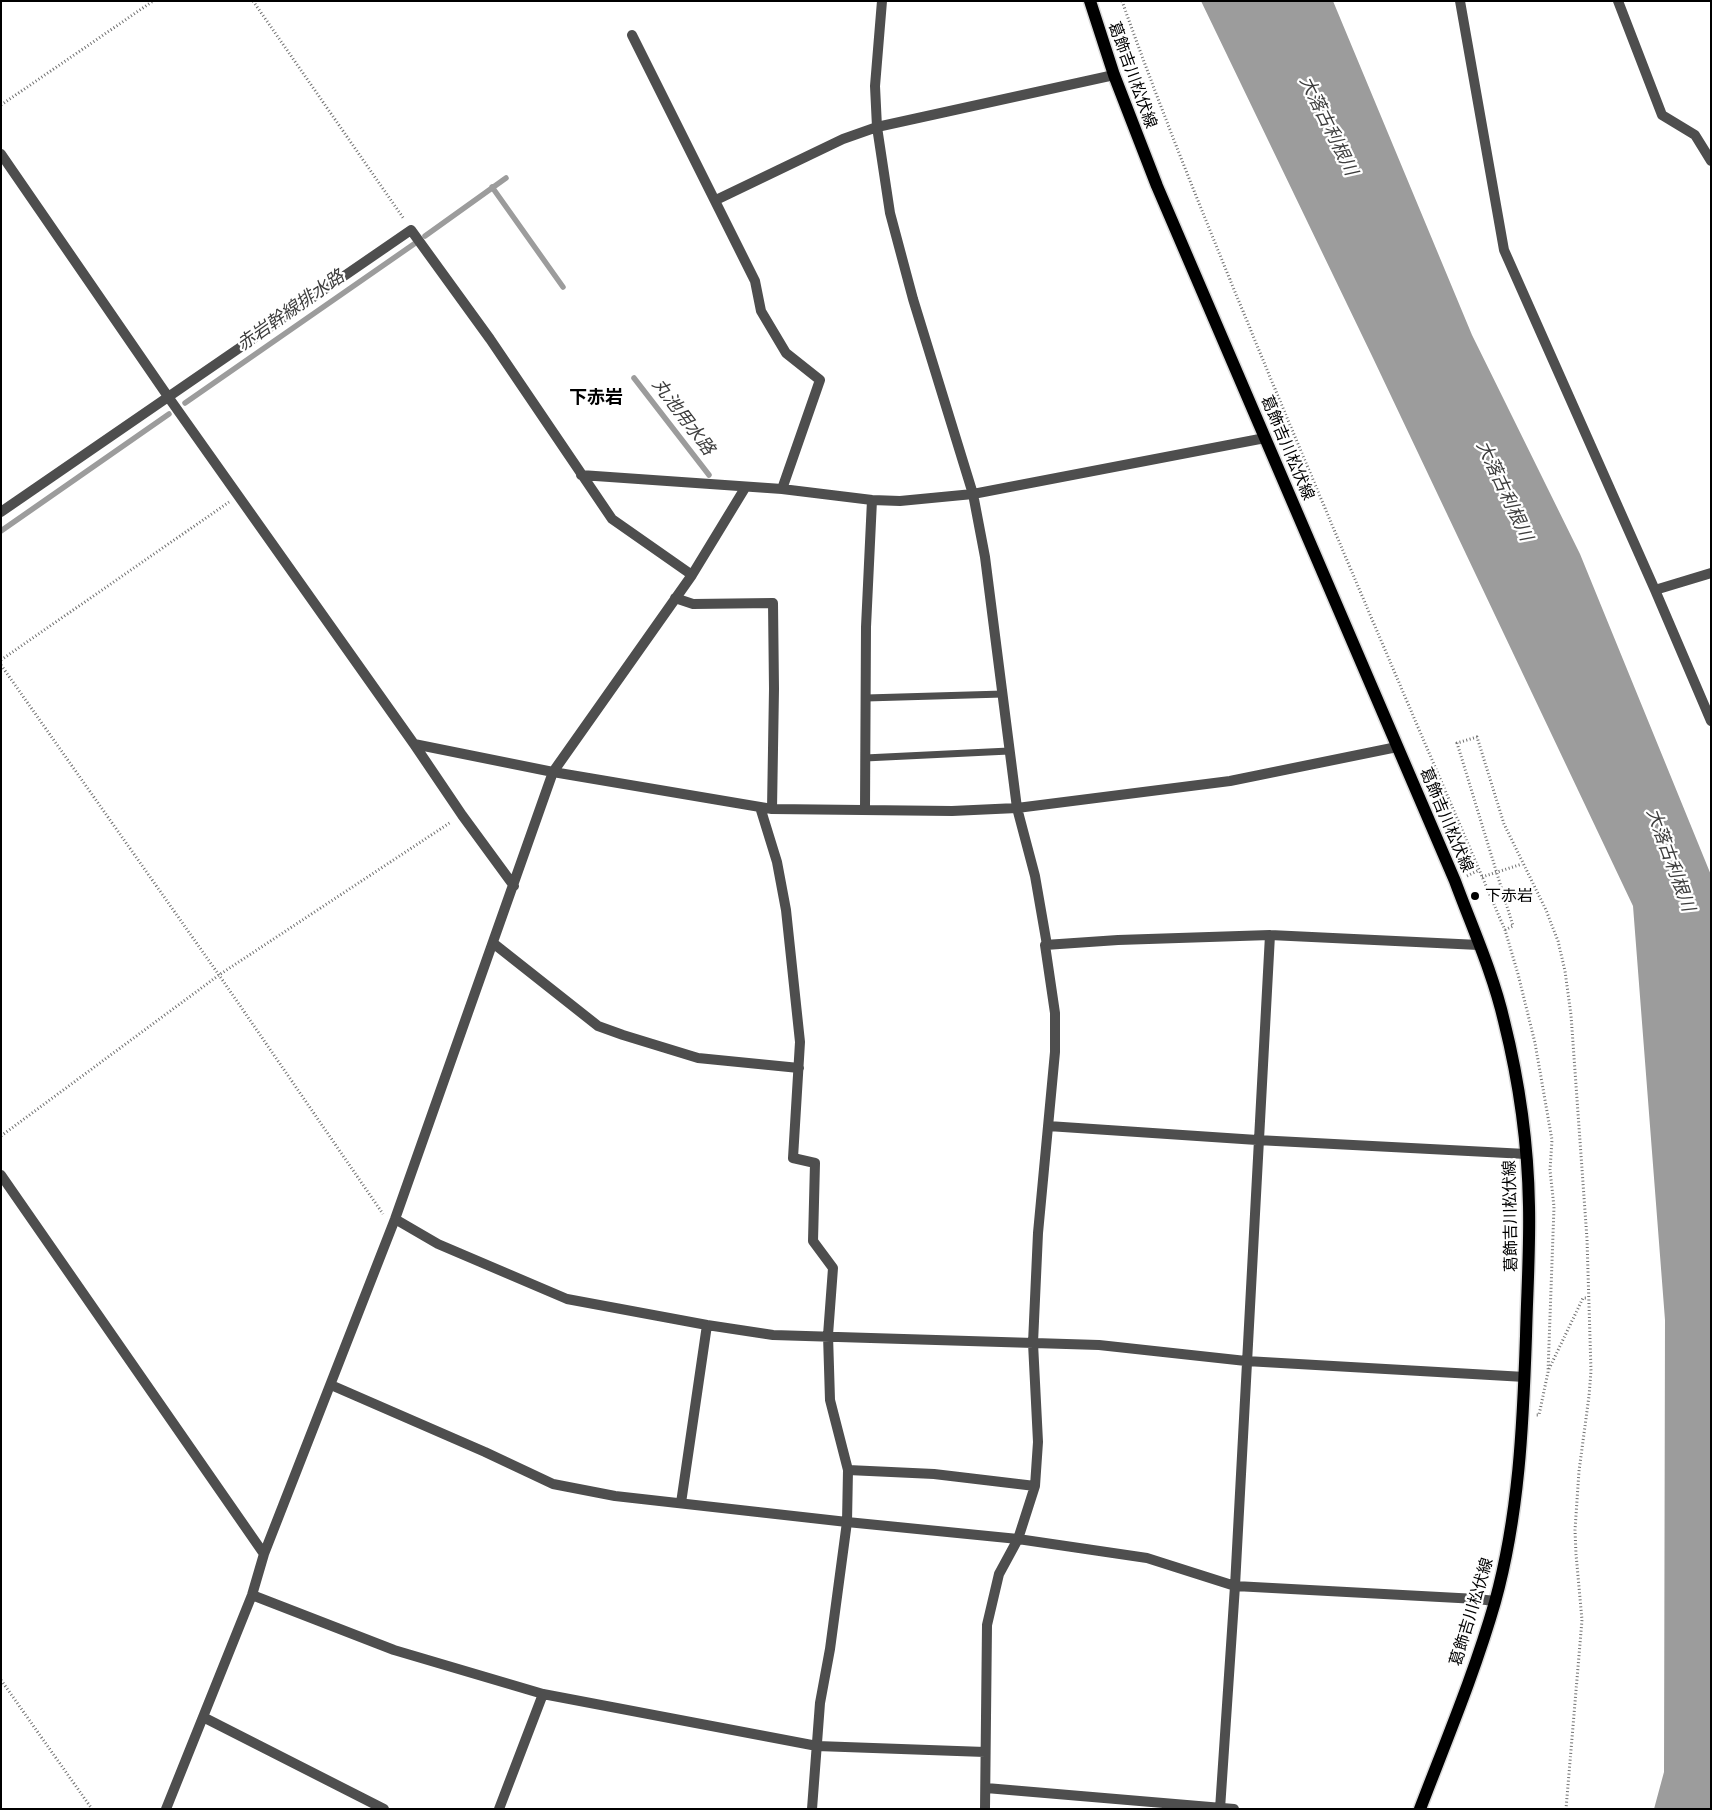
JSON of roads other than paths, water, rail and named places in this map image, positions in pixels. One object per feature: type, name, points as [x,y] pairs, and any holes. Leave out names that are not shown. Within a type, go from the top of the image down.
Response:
[{"type":"main road","name":"葛飾吉川松伏線","points":[[1090,1],[1114,75],[1157,186],[1455,881],[1504,1021],[1522,1118],[1529,1207],[1525,1377],[1523,1419],[1507,1552],[1495,1601],[1480,1648],[1420,1809]]},
{"type":"street","points":[[882,1],[875,86],[877,127],[890,213],[973,494],[985,557],[1017,808],[1035,876],[1047,945],[1045,945],[1055,1013],[1055,1052],[1038,1233],[1033,1343],[1038,1442],[1035,1486],[1018,1539],[999,1574],[987,1625],[985,1809]]},
{"type":"street","points":[[1460,1],[1504,250],[1711,721]]},
{"type":"street","points":[[1618,1],[1662,114],[1695,135],[1711,162]]},
{"type":"street","points":[[632,35],[756,281],[761,311],[786,353],[820,380],[782,489]]},
{"type":"street","points":[[716,200],[843,139],[877,127],[1114,75]]},
{"type":"street","points":[[1,154],[169,398],[514,886]]},
{"type":"street","points":[[1,512],[411,230],[490,339],[612,519],[692,575]]},
{"type":"street","points":[[581,474],[745,488],[782,489],[872,500],[900,501],[973,494],[1264,438]]},
{"type":"street","points":[[166,1809],[252,1595],[264,1554],[393,1223],[553,772],[692,575],[745,488]]},
{"type":"street","points":[[865,809],[866,627],[872,500]]},
{"type":"street","points":[[1655,590],[1711,573]]},
{"type":"street","points":[[675,598],[693,604],[773,603],[772,809]]},
{"type":"street","points":[[414,744],[553,772],[772,809],[952,811],[1017,808],[1230,781],[1397,747]]},
{"type":"street","points":[[760,807],[777,862],[786,910],[800,1042],[793,1158],[815,1163],[813,1241],[833,1268],[828,1335],[830,1400],[848,1470],[847,1522],[830,1649],[820,1703],[812,1809]]},
{"type":"street","points":[[1047,945],[1118,940],[1270,935],[1479,946]]},
{"type":"street","points":[[1220,1808],[1235,1586],[1270,935]]},
{"type":"street","points":[[493,943],[598,1026],[698,1058],[799,1068]]},
{"type":"street","points":[[1048,1126],[1258,1140],[1526,1154]]},
{"type":"street","points":[[1,1175],[264,1554]]},
{"type":"street","points":[[393,1223],[567,1299],[707,1325],[773,1335],[828,1335],[1099,1345],[1246,1360],[1525,1377]]},
{"type":"street","points":[[681,1503],[707,1325]]},
{"type":"street","points":[[331,1385],[485,1452],[553,1484],[615,1496],[1018,1539],[1147,1558],[1235,1586],[1495,1601]]},
{"type":"street","points":[[848,1470],[934,1474],[1035,1486]]},
{"type":"street","points":[[252,1595],[394,1650],[543,1694],[817,1746],[985,1752]]},
{"type":"street","points":[[499,1809],[543,1694]]},
{"type":"street","points":[[203,1717],[384,1809]]},
{"type":"street","points":[[986,1788],[1234,1809]]},
{"type":"lane","points":[[866,698],[1003,694]]},
{"type":"lane","points":[[866,758],[1009,751]]},
{"type":"water","name":"大落古利根川","points":[[1201,1],[1333,1],[1472,335],[1580,554],[1711,875],[1711,1809],[1654,1809],[1664,1772],[1665,1320],[1633,906]]},
{"type":"waterway","name":"赤岩幹線排水路","points":[[425,236],[506,178]]},
{"type":"waterway","name":"丸池用水路","points":[[492,187],[563,287]]},
{"type":"waterway","name":"赤岩幹線排水路","points":[[185,403],[414,244]]},
{"type":"waterway","name":"丸池用水路","points":[[634,378],[709,475]]},
{"type":"waterway","name":"赤岩幹線排水路","points":[[1,531],[169,414]]},
{"type":"place","name":"下赤岩","points":[[1475,896]]},
{"type":"district","name":"下赤岩","points":[[596,398]]}]
